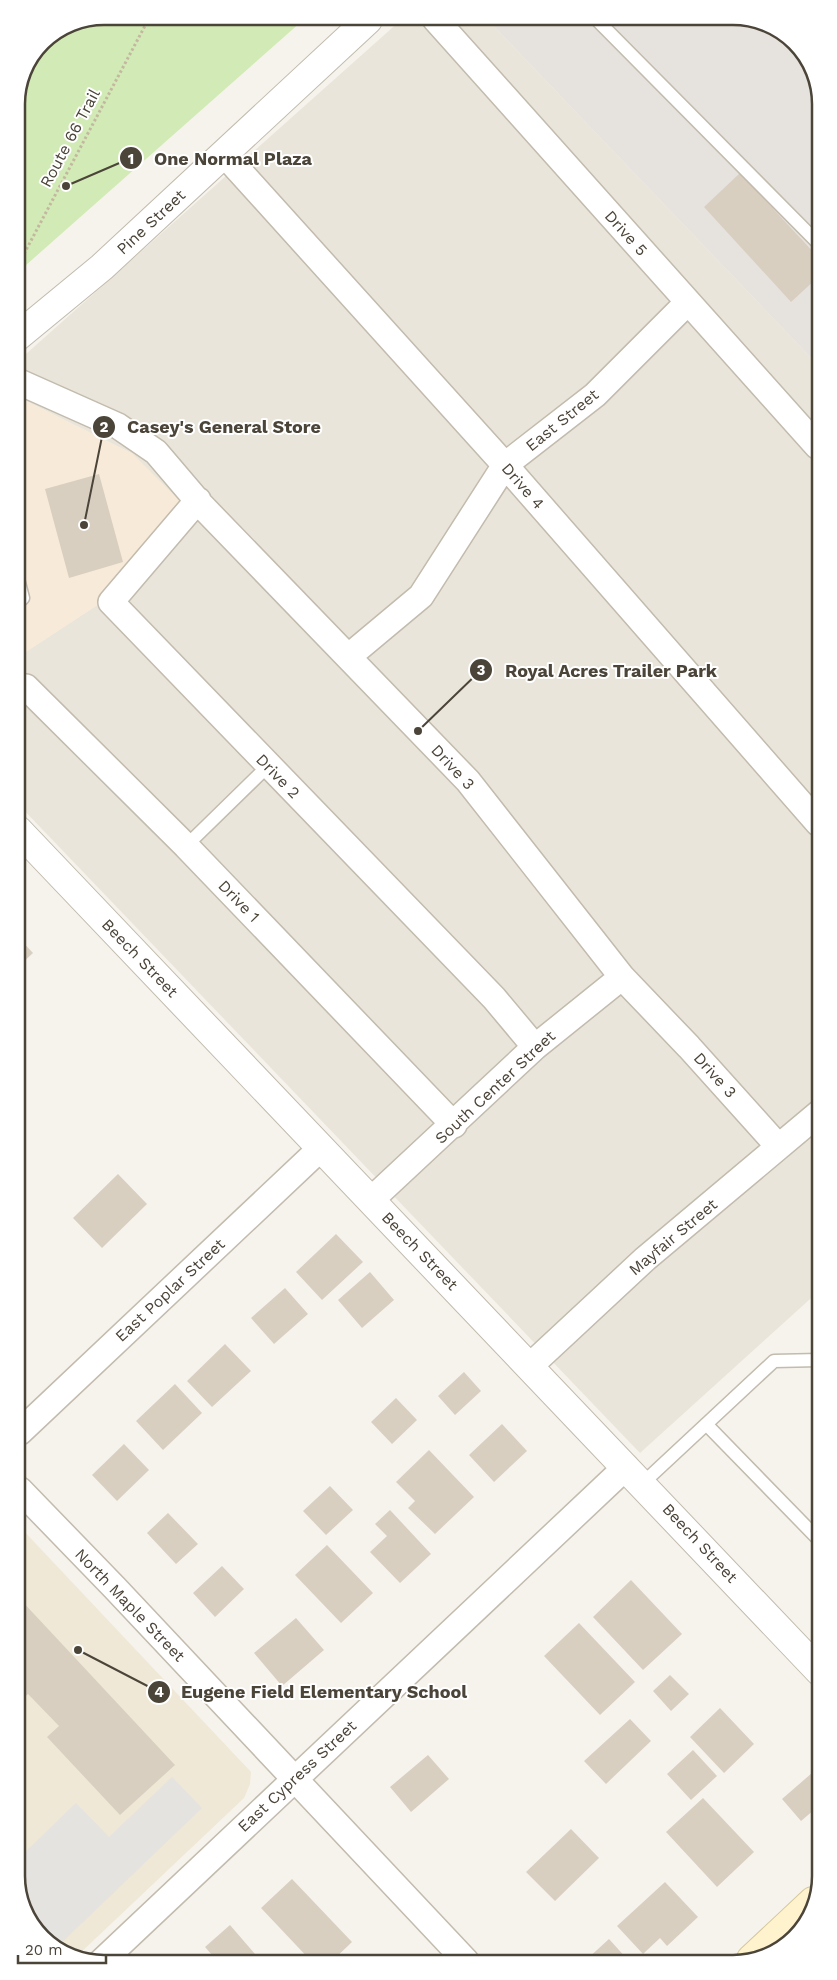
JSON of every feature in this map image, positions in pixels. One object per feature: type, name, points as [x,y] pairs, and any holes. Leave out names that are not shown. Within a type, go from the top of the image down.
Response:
[{"type":"main road","points":[[760,1951],[805,1907]]},
{"type":"street","name":"Pine Street","points":[[25,330],[102,267],[363,25]]},
{"type":"street","name":"Drive 5","points":[[440,25],[812,440]]},
{"type":"street","name":"Drive 4","points":[[224,154],[505,465],[812,816]]},
{"type":"street","name":"East Street","points":[[348,657],[421,596],[505,465],[595,395],[688,302]]},
{"type":"street","name":"Drive 3","points":[[25,385],[118,426],[156,452],[198,500],[468,781],[622,978],[690,1047],[778,1146]]},
{"type":"street","name":"Drive 2","points":[[198,500],[111,602],[494,998],[535,1047]]},
{"type":"street","name":"Drive 1","points":[[25,688],[186,846],[454,1125]]},
{"type":"street","name":"Beech Street","points":[[25,838],[635,1475],[812,1663]]},
{"type":"street","name":"South Center Street","points":[[371,1200],[454,1125],[535,1047],[622,978]]},
{"type":"street","name":"Mayfair Street","points":[[530,1366],[645,1259],[812,1119]]},
{"type":"street","name":"East Poplar Street","points":[[25,1427],[321,1148]]},
{"type":"street","name":"East Cypress Street","points":[[108,1955],[294,1779],[635,1475]]},
{"type":"street","name":"North Maple Street","points":[[25,1495],[460,1955]]},
{"type":"lane","points":[[602,25],[812,237]]},
{"type":"lane","points":[[186,846],[268,766]]},
{"type":"lane","points":[[635,1475],[706,1424],[774,1361],[812,1360]]},
{"type":"lane","points":[[706,1424],[812,1533]]},
{"type":"path","name":"Route 66 Trail","points":[[25,252],[145,25]]},
{"type":"shaded area","points":[[395,25],[493,25],[812,359],[812,1297],[640,1453],[25,811],[25,652],[102,602],[133,454],[25,400],[25,355]]},
{"type":"shaded area","points":[[493,25],[738,25],[763,31],[789,48],[799,60],[808,78],[812,104],[812,359]]},
{"type":"shaded area","points":[[25,400],[133,454],[182,503],[102,602],[25,652]]},
{"type":"shaded area","points":[[25,1532],[251,1772],[250,1784],[244,1798],[82,1952],[56,1939],[38,1920],[29,1902],[25,1876]]},
{"type":"shaded area","points":[[172,1777],[202,1808],[62,1943],[48,1932],[38,1920],[29,1902],[25,1876],[25,1852],[76,1803],[109,1837]]},
{"type":"green space","points":[[104,25],[297,25],[25,266],[25,99],[31,74],[38,60],[48,48],[60,38],[74,31]]},
{"type":"building","points":[[740,173],[812,251],[812,283],[791,302],[704,207]]},
{"type":"building","points":[[99,474],[123,562],[69,578],[45,489]]},
{"type":"building","points":[[25,944],[33,953],[25,960]]},
{"type":"building","points":[[118,1174],[147,1204],[102,1248],[73,1218]]},
{"type":"building","points":[[336,1234],[363,1262],[322,1300],[296,1272]]},
{"type":"building","points":[[370,1272],[394,1300],[362,1328],[338,1300]]},
{"type":"building","points":[[285,1288],[308,1314],[274,1344],[251,1318]]},
{"type":"building","points":[[225,1344],[251,1371],[212,1407],[187,1381]]},
{"type":"building","points":[[464,1372],[481,1391],[455,1415],[438,1396]]},
{"type":"building","points":[[175,1384],[202,1413],[163,1450],[136,1421]]},
{"type":"building","points":[[396,1398],[417,1420],[392,1444],[371,1422]]},
{"type":"building","points":[[502,1424],[527,1451],[494,1482],[469,1455]]},
{"type":"building","points":[[124,1444],[149,1470],[117,1501],[92,1475]]},
{"type":"building","points":[[429,1450],[474,1497],[435,1534],[408,1508],[415,1501],[396,1482]]},
{"type":"building","points":[[330,1486],[353,1510],[326,1535],[303,1511]]},
{"type":"building","points":[[390,1510],[431,1554],[400,1583],[370,1552],[387,1536],[375,1524]]},
{"type":"building","points":[[168,1513],[198,1544],[176,1564],[147,1533]]},
{"type":"building","points":[[327,1545],[373,1593],[341,1623],[295,1575]]},
{"type":"building","points":[[222,1566],[244,1589],[215,1617],[193,1593]]},
{"type":"building","points":[[631,1580],[682,1634],[643,1670],[593,1617]]},
{"type":"building","points":[[25,1604],[175,1765],[120,1815],[47,1737],[59,1726],[28,1694],[25,1697]]},
{"type":"building","points":[[296,1618],[324,1650],[282,1686],[254,1653]]},
{"type":"building","points":[[579,1623],[635,1682],[600,1715],[544,1656]]},
{"type":"building","points":[[670,1675],[689,1694],[671,1711],[653,1691]]},
{"type":"building","points":[[720,1708],[754,1744],[724,1773],[690,1737]]},
{"type":"building","points":[[630,1719],[651,1741],[606,1784],[584,1761]]},
{"type":"building","points":[[693,1750],[717,1776],[691,1800],[667,1774]]},
{"type":"building","points":[[428,1755],[449,1779],[411,1812],[390,1787]]},
{"type":"building","points":[[812,1773],[812,1812],[801,1821],[782,1799]]},
{"type":"building","points":[[703,1798],[754,1852],[717,1887],[666,1832]]},
{"type":"building","points":[[571,1829],[599,1858],[555,1901],[526,1872]]},
{"type":"building","points":[[292,1879],[352,1942],[338,1955],[305,1955],[261,1908]]},
{"type":"building","points":[[665,1882],[698,1917],[667,1946],[660,1938],[643,1954],[617,1926]]},
{"type":"building","points":[[230,1925],[255,1954],[212,1955],[205,1947]]},
{"type":"building","points":[[609,1939],[623,1955],[591,1955]]},
{"type":"place","name":"One Normal Plaza","points":[[66,186]]},
{"type":"place","name":"Casey's General Store","points":[[84,525]]},
{"type":"place","name":"Royal Acres Trailer Park","points":[[418,731]]},
{"type":"place","name":"Eugene Field Elementary School","points":[[78,1650]]}]
